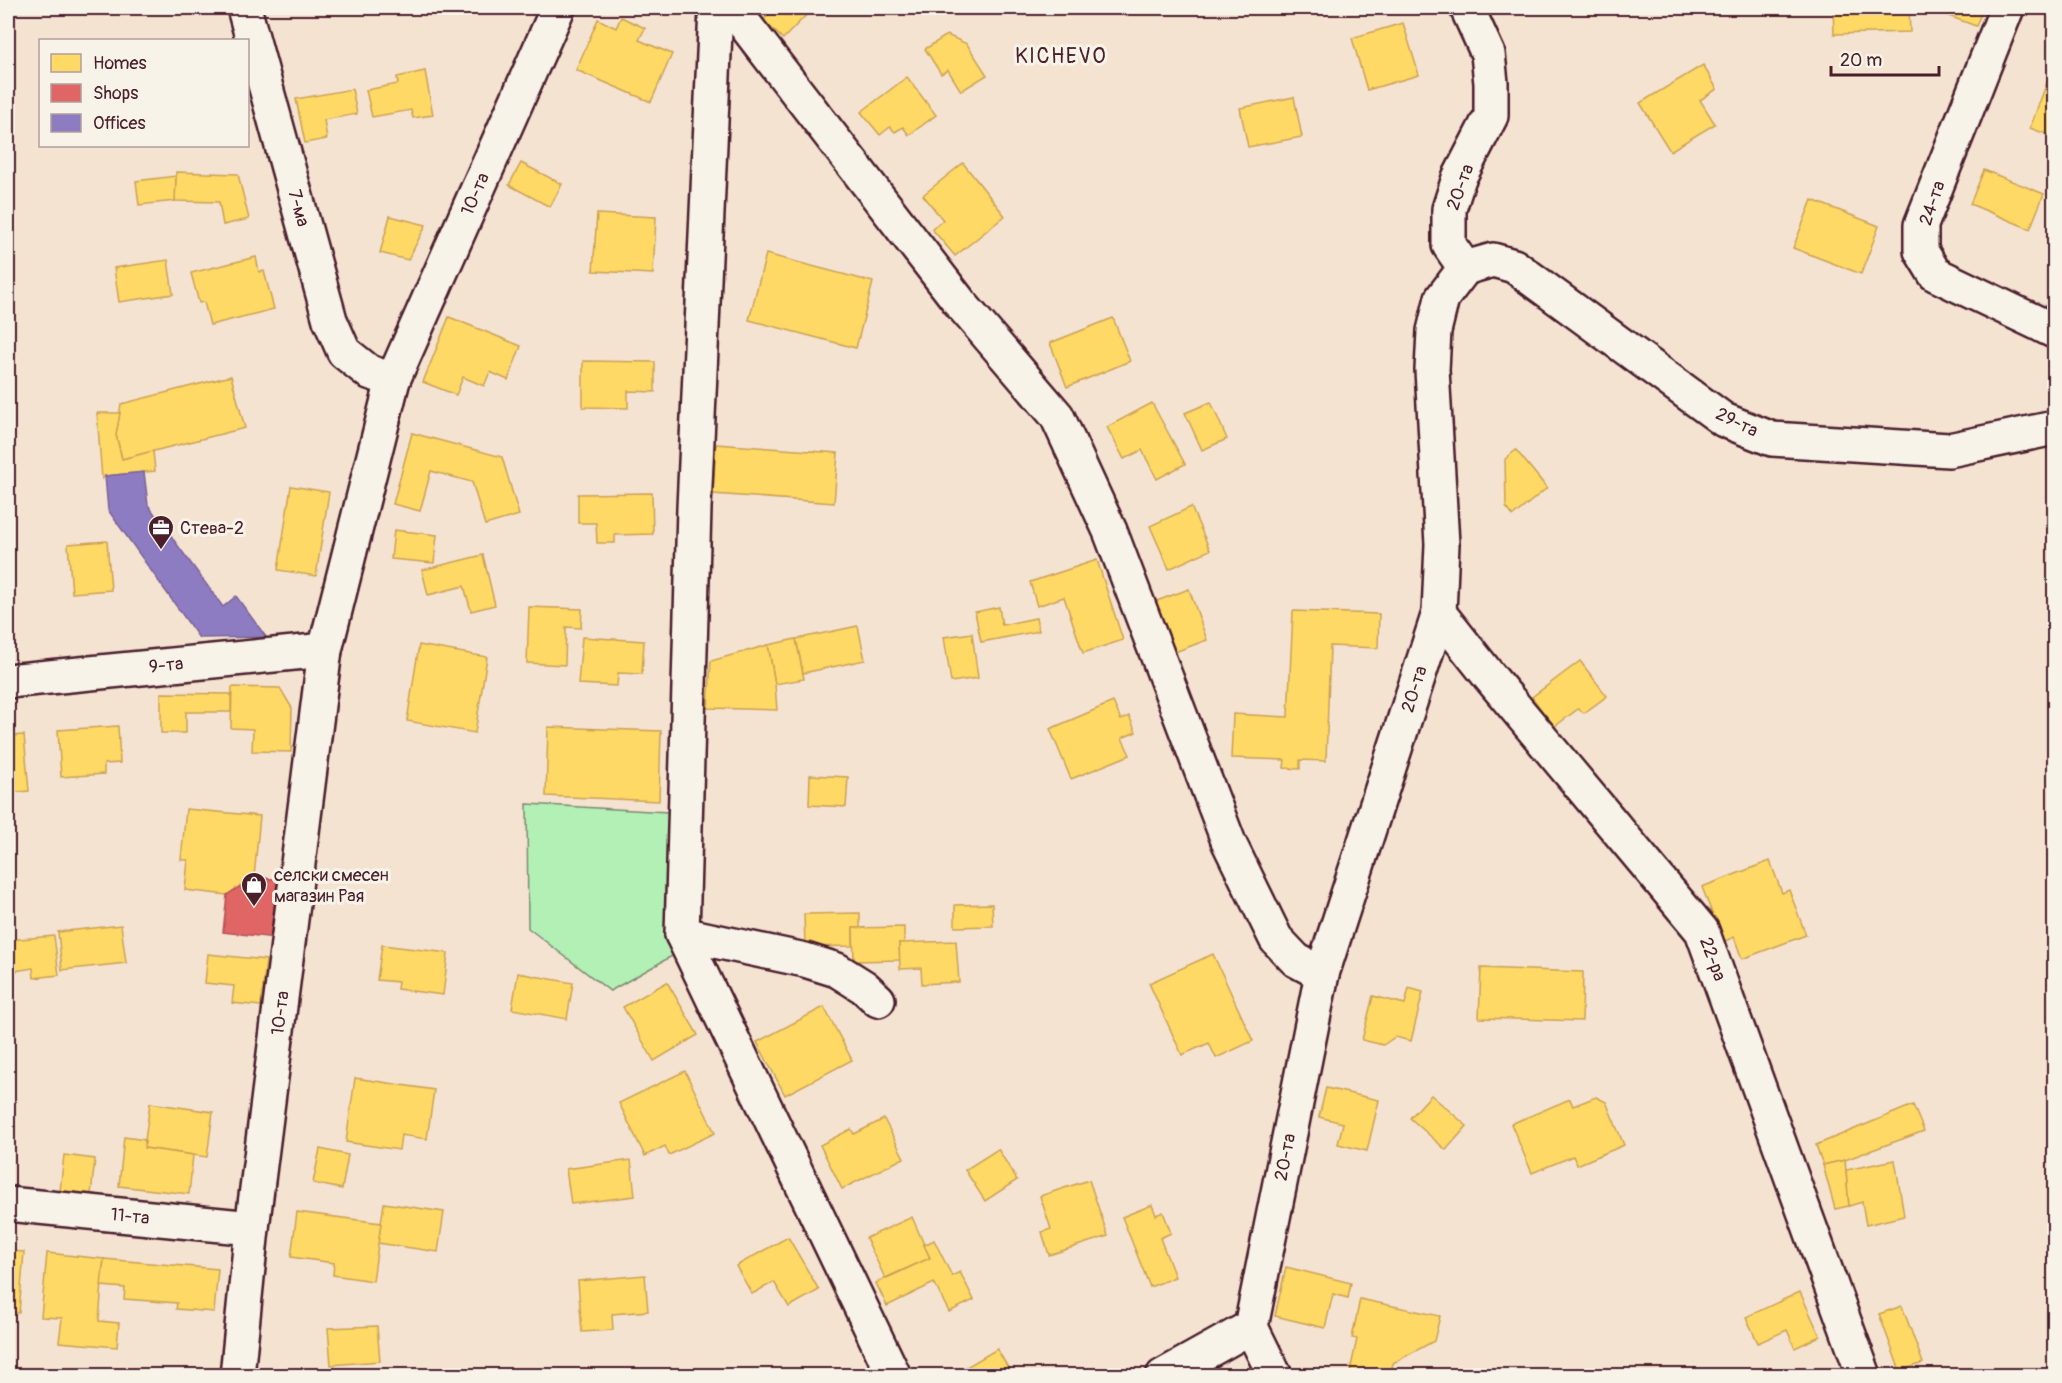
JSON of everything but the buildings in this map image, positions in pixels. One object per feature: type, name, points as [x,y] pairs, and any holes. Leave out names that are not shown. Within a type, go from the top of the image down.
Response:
[{"type":"street","name":"7-ма","points":[[244,8],[330,320],[344,352],[369,372],[393,380]]},
{"type":"street","name":"10-та","points":[[237,1376],[252,1228],[325,650],[393,380],[558,8]]},
{"type":"street","points":[[716,8],[694,508],[682,934],[894,1376]]},
{"type":"street","points":[[732,8],[961,304],[1057,416],[1110,531],[1230,843],[1276,939],[1296,960],[1322,974]]},
{"type":"street","name":"20-та","points":[[1251,1327],[1322,974],[1439,613],[1442,543],[1432,370],[1434,331],[1442,298],[1465,268],[1449,244],[1449,209],[1459,178],[1491,116],[1488,54],[1467,8]]},
{"type":"street","name":"24-та","points":[[2007,8],[1921,225],[1921,251],[1935,274],[2055,331]]},
{"type":"street","name":"29-та","points":[[1465,268],[1493,260],[1514,266],[1724,420],[1772,439],[1949,450],[2055,428]]},
{"type":"street","name":"22-ра","points":[[1439,613],[1702,931],[1864,1376]]},
{"type":"street","name":"9-та","points":[[8,681],[325,650]]},
{"type":"street","points":[[682,934],[805,960],[837,970],[864,987],[878,1000]]},
{"type":"street","name":"11-та","points":[[8,1204],[252,1228]]},
{"type":"street","points":[[1162,1376],[1251,1327],[1275,1376]]},
{"type":"green space","points":[[527,804],[685,813],[688,947],[610,991],[528,928]]},
{"type":"place","name":"Стева-2","points":[[161,551]]},
{"type":"place","name":"селски смесен магазин Рая","points":[[254,908]]},
{"type":"district","name":"KICHEVO","points":[[1061,56]]}]
